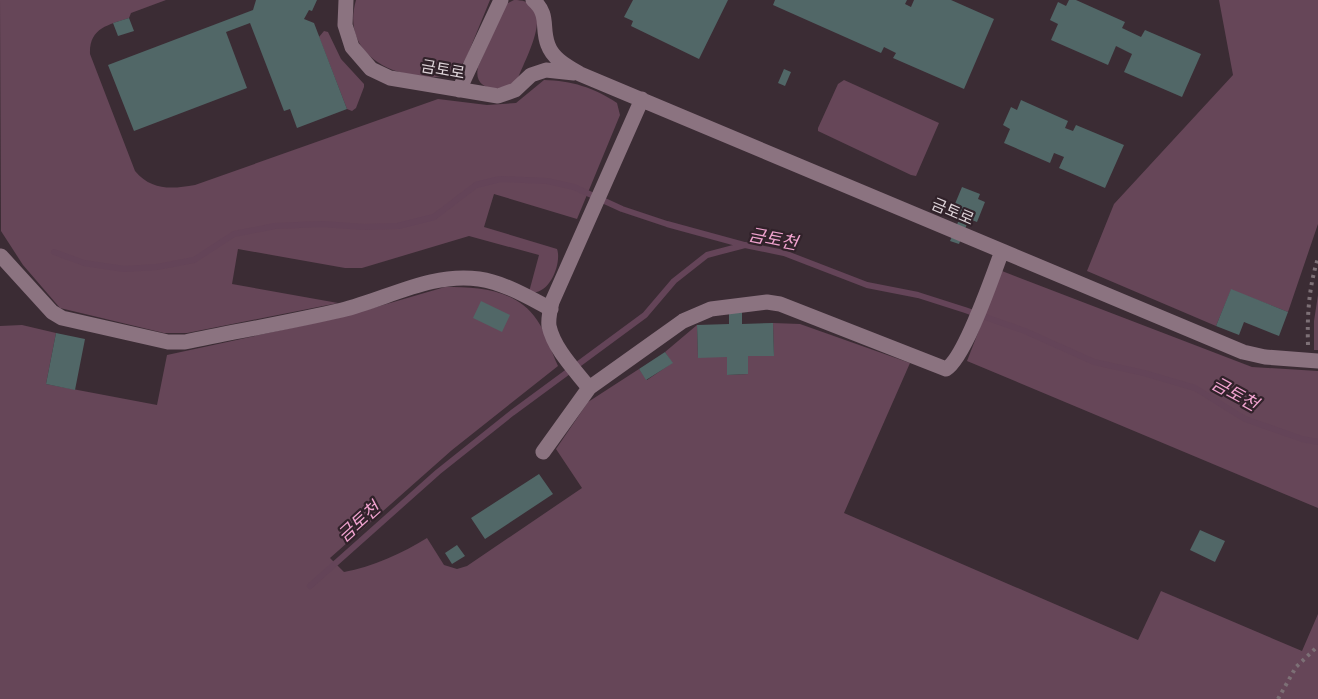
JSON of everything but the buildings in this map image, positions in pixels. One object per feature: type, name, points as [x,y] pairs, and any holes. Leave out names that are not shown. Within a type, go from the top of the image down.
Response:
[{"type":"street","name":"금토로","points":[[346,0],[348,36],[358,57],[371,69],[390,78],[498,96],[515,90],[531,75],[546,70],[580,74]]},
{"type":"street","points":[[459,90],[501,0]]},
{"type":"street","name":"금토로","points":[[533,0],[544,15],[546,38],[552,52],[558,60],[580,74],[642,99],[999,258],[1243,352],[1265,357],[1314,361]]},
{"type":"street","points":[[589,388],[565,357],[552,335],[549,325],[551,309],[642,99]]},
{"type":"street","points":[[1,256],[52,312],[62,318],[168,342],[186,342],[345,309],[434,281],[458,278],[480,279],[502,284],[551,309]]},
{"type":"street","points":[[543,452],[589,388],[683,321],[711,309],[767,302],[792,308],[939,368],[951,367],[964,344],[999,258]]},
{"type":"path","points":[[1314,361],[1308,304],[1311,279],[1318,258]]},
{"type":"path","points":[[1278,699],[1296,667],[1318,646]]},
{"type":"shaded area","points":[[0,0],[166,0],[131,13],[129,18],[101,29],[93,38],[90,54],[135,171],[148,182],[163,187],[195,185],[438,99],[487,105],[516,103],[544,80],[573,83],[591,89],[617,103],[620,115],[577,219],[494,194],[484,227],[557,249],[556,270],[543,289],[529,292],[539,255],[469,236],[362,268],[345,268],[238,249],[232,284],[338,303],[187,333],[164,333],[60,308],[23,265],[1,231]]},
{"type":"shaded area","points":[[356,0],[490,0],[465,61],[447,74],[426,77],[410,75],[384,66],[364,50],[354,28],[353,15]]},
{"type":"shaded area","points":[[514,0],[527,2],[535,9],[536,31],[518,78],[505,86],[491,88],[480,82],[477,76],[478,67],[506,4]]},
{"type":"shaded area","points":[[1219,0],[1318,0],[1318,224],[1288,312],[1231,290],[1216,326],[1087,271],[1114,204],[1233,75]]},
{"type":"shaded area","points":[[324,31],[328,32],[341,59],[364,84],[356,108],[352,111],[347,109],[319,37]]},
{"type":"shaded area","points":[[844,80],[939,123],[916,176],[818,131],[838,84]]},
{"type":"shaded area","points":[[1002,271],[1252,367],[1318,371],[1318,508],[967,361]]},
{"type":"shaded area","points":[[445,287],[484,289],[519,302],[537,320],[558,366],[452,450],[330,558],[344,572],[387,559],[427,538],[444,565],[457,569],[467,566],[582,488],[556,449],[588,402],[639,369],[647,380],[672,363],[665,352],[697,325],[698,357],[727,357],[728,375],[748,374],[748,356],[774,355],[773,323],[800,324],[910,363],[844,513],[1138,640],[1161,591],[1302,651],[1318,614],[1318,699],[0,699],[0,326],[22,325],[56,333],[46,384],[157,405],[167,355],[342,317]]},
{"type":"shaded area","points":[[1318,295],[1318,350],[1314,350],[1314,321]]},
{"type":"waterway","points":[[54,252],[84,263],[124,269],[157,267],[194,260],[234,234],[275,226],[322,224],[364,227],[398,226],[434,217],[476,185],[500,179],[547,181],[574,187],[622,209],[744,245]]},
{"type":"waterway","name":"금토천","points":[[310,586],[438,472],[512,413],[645,315],[674,281],[707,255],[745,245],[784,253],[867,285],[918,295],[965,310],[1025,331],[1094,362],[1144,373],[1195,388],[1245,419],[1302,439],[1318,442]]}]
